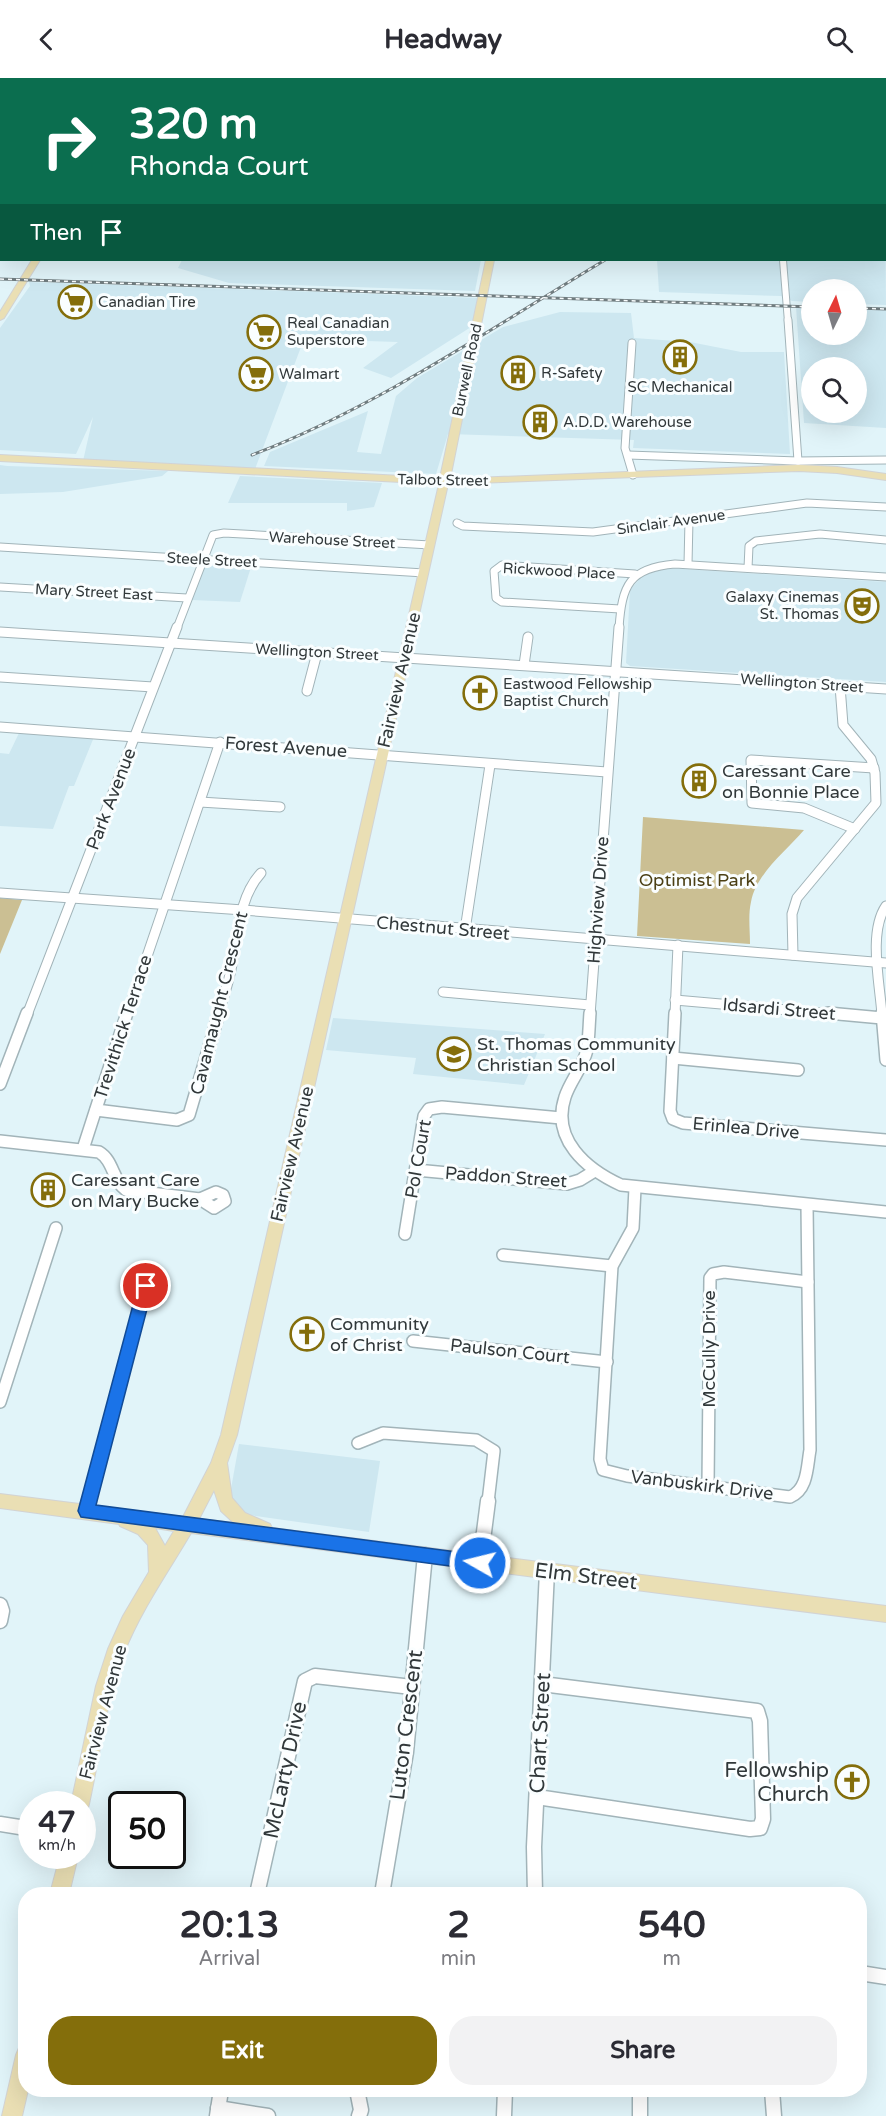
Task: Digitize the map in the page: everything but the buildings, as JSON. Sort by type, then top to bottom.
[{"type":"main road","points":[[0,318],[35,261]]},
{"type":"main road","name":"Burwell Road","points":[[444,481],[490,261]]},
{"type":"main road","name":"Talbot Street","points":[[0,458],[444,481],[799,468],[847,471],[886,477]]},
{"type":"main road","name":"Fairview Avenue","points":[[83,1791],[117,1650],[187,1524],[219,1461],[231,1427],[444,481]]},
{"type":"main road","points":[[219,1461],[224,1500],[230,1511],[249,1523],[289,1537]]},
{"type":"main road","name":"Elm Street","points":[[0,1501],[886,1614]]},
{"type":"main road","points":[[94,1512],[139,1526],[156,1541],[159,1556],[156,1577]]},
{"type":"main road","points":[[62,1887],[66,1869]]},
{"type":"main road","points":[[12,2116],[18,2090]]},
{"type":"street","points":[[783,261],[798,461]]},
{"type":"street","points":[[632,343],[626,439],[633,475]]},
{"type":"street","points":[[628,454],[798,461],[886,460]]},
{"type":"street","name":"Sinclair Avenue","points":[[457,523],[463,526],[593,532],[807,503],[886,507]]},
{"type":"street","points":[[688,564],[689,520]]},
{"type":"street","name":"Park Avenue","points":[[0,1084],[202,559],[214,533],[234,534]]},
{"type":"street","name":"Warehouse Street","points":[[234,534],[430,545]]},
{"type":"street","points":[[748,568],[749,546],[756,541],[820,534],[886,540]]},
{"type":"street","name":"Steele Street","points":[[0,548],[424,573]]},
{"type":"street","points":[[635,574],[660,566],[688,564],[886,577]]},
{"type":"street","name":"Rickwood Place","points":[[620,609],[501,602],[496,598],[494,571],[499,566],[505,565],[635,574]]},
{"type":"street","name":"Highview Drive","points":[[561,1118],[566,1094],[586,1054],[620,609],[623,588],[635,574]]},
{"type":"street","name":"Mary Street East","points":[[0,587],[187,598]]},
{"type":"street","name":"Wellington Street","points":[[0,632],[886,689]]},
{"type":"street","points":[[524,665],[528,637]]},
{"type":"street","points":[[307,691],[317,652]]},
{"type":"street","points":[[0,677],[153,687]]},
{"type":"street","points":[[793,955],[792,914],[797,898],[876,802],[874,768],[871,759],[843,725],[840,686]]},
{"type":"street","name":"Forest Avenue","points":[[0,727],[607,772]]},
{"type":"street","name":"Trevithick Terrace","points":[[82,1149],[163,904],[220,742]]},
{"type":"street","points":[[855,829],[804,808],[752,803],[751,760],[874,768]]},
{"type":"street","points":[[465,930],[490,765]]},
{"type":"street","points":[[200,802],[280,807]]},
{"type":"street","name":"Cavamaught Crescent","points":[[96,1110],[177,1120],[189,1115],[230,974],[243,910],[251,884],[261,873]]},
{"type":"street","name":"Chestnut Street","points":[[0,893],[243,910],[465,930],[882,962]]},
{"type":"street","points":[[886,906],[877,924],[882,962],[882,1018],[886,1060]]},
{"type":"street","name":"Erinlea Drive","points":[[678,945],[670,1111],[672,1119],[677,1122],[886,1140]]},
{"type":"street","points":[[443,992],[590,1005]]},
{"type":"street","name":"Idsardi Street","points":[[675,1000],[882,1018]]},
{"type":"street","points":[[673,1058],[798,1070]]},
{"type":"street","name":"Pol Court","points":[[405,1234],[424,1116],[429,1109],[442,1107],[561,1118]]},
{"type":"street","points":[[561,1118],[568,1143],[593,1172],[614,1182],[635,1188],[886,1212]]},
{"type":"street","points":[[0,1141],[99,1152],[107,1157],[118,1184],[126,1190],[200,1199]]},
{"type":"street","name":"Paddon Street","points":[[416,1170],[567,1184],[580,1180],[593,1172]]},
{"type":"street","name":"Vanbuskirk Drive","points":[[635,1188],[633,1228],[612,1266],[600,1459],[603,1470],[627,1476],[790,1497],[795,1496],[801,1489],[810,1450],[807,1204]]},
{"type":"street","points":[[0,1402],[56,1228]]},
{"type":"street","points":[[503,1255],[612,1266]]},
{"type":"street","name":"McCully Drive","points":[[708,1485],[710,1278],[713,1274],[724,1272],[808,1282]]},
{"type":"street","points":[[94,1512],[146,1286]]},
{"type":"street","name":"Paulson Court","points":[[413,1341],[607,1362]]},
{"type":"street","points":[[358,1443],[376,1434],[385,1433],[476,1440],[494,1450],[480,1563]]},
{"type":"street","name":"Luton Crescent","points":[[383,1887],[406,1752],[425,1555]]},
{"type":"street","name":"Chart Street","points":[[535,1887],[547,1571]]},
{"type":"street","points":[[0,1605],[3,1611],[0,1621]]},
{"type":"street","name":"McLarty Drive","points":[[259,1887],[305,1681],[315,1676],[411,1687]]},
{"type":"street","points":[[537,1797],[750,1829],[760,1828],[763,1820],[760,1721],[757,1711],[542,1684]]},
{"type":"street","points":[[0,1824],[18,1827]]},
{"type":"street","points":[[867,1974],[886,1977]]},
{"type":"street","points":[[220,2097],[217,2112],[268,2116]]},
{"type":"street","points":[[358,2097],[361,2110],[359,2116]]},
{"type":"street","points":[[504,2116],[505,2097]]},
{"type":"street","points":[[640,2097],[640,2116]]},
{"type":"street","points":[[773,2097],[774,2116]]},
{"type":"shaded area","points":[[182,261],[481,261],[475,291],[229,283],[178,268]]},
{"type":"shaded area","points":[[657,261],[886,261],[886,305],[867,304],[867,279],[801,279],[801,301],[792,301],[781,296],[659,292]]},
{"type":"shaded area","points":[[29,282],[479,298],[471,327],[391,378],[363,368],[398,342],[304,339],[255,469],[83,461],[93,417],[76,454],[0,450],[0,328],[30,286]]},
{"type":"shaded area","points":[[796,307],[801,307],[801,345],[867,345],[867,309],[886,310],[886,428],[804,423],[867,423],[867,357],[801,357],[801,380]]},
{"type":"shaded area","points":[[560,312],[631,313],[634,338],[690,342],[741,352],[784,352],[790,454],[633,448],[634,440],[448,434],[436,474],[264,466],[270,452],[368,411],[357,452],[381,454],[396,396],[417,378],[503,327]]},
{"type":"shaded area","points":[[0,465],[168,471],[162,476],[63,492],[0,494]]},
{"type":"shaded area","points":[[240,476],[382,483],[374,507],[347,511],[347,503],[228,503]]},
{"type":"shaded area","points":[[206,562],[252,564],[240,602],[192,600]]},
{"type":"shaded area","points":[[668,568],[886,582],[886,682],[630,666],[626,663],[630,590],[643,575]]},
{"type":"shaded area","points":[[19,733],[94,737],[74,786],[69,786],[53,829],[0,826],[0,753],[9,754]]},
{"type":"shaded area","name":"St. Thomas Community Christian School","points":[[333,1018],[545,1034],[524,1085],[413,1074],[416,1058],[326,1050]]},
{"type":"shaded area","points":[[239,1444],[380,1461],[369,1532],[234,1513],[229,1500]]},
{"type":"green space","name":"Optimist Park","points":[[643,817],[804,830],[765,872],[754,892],[750,912],[750,944],[637,936]]},
{"type":"green space","points":[[0,898],[22,900],[0,954]]},
{"type":"railway","points":[[543,298],[603,261]]},
{"type":"railway","points":[[0,279],[543,298]]},
{"type":"railway","points":[[252,455],[344,414],[432,365],[543,298]]},
{"type":"railway","points":[[543,298],[801,307]]},
{"type":"railway","points":[[867,308],[886,309]]},
{"type":"place","name":"Canadian Tire","points":[[75,302]]},
{"type":"place","name":"Real Canadian Superstore","points":[[264,332]]},
{"type":"place","name":"SC Mechanical","points":[[680,357]]},
{"type":"place","name":"R-Safety","points":[[518,373]]},
{"type":"place","name":"Walmart","points":[[256,374]]},
{"type":"place","name":"A.D.D. Warehouse","points":[[540,422]]},
{"type":"place","name":"Galaxy Cinemas St. Thomas","points":[[862,606]]},
{"type":"place","name":"Eastwood Fellowship Baptist Church","points":[[480,693]]},
{"type":"place","name":"Caressant Care on Bonnie Place","points":[[699,781]]},
{"type":"place","name":"St. Thomas Community Christian School","points":[[454,1054]]},
{"type":"place","name":"Caressant Care on Mary Bucke","points":[[48,1190]]},
{"type":"place","name":"Community of Christ","points":[[307,1334]]},
{"type":"place","name":"Fellowship Church","points":[[852,1782]]},
{"type":"route","points":[[146,1286],[86,1511],[480,1563]]}]
